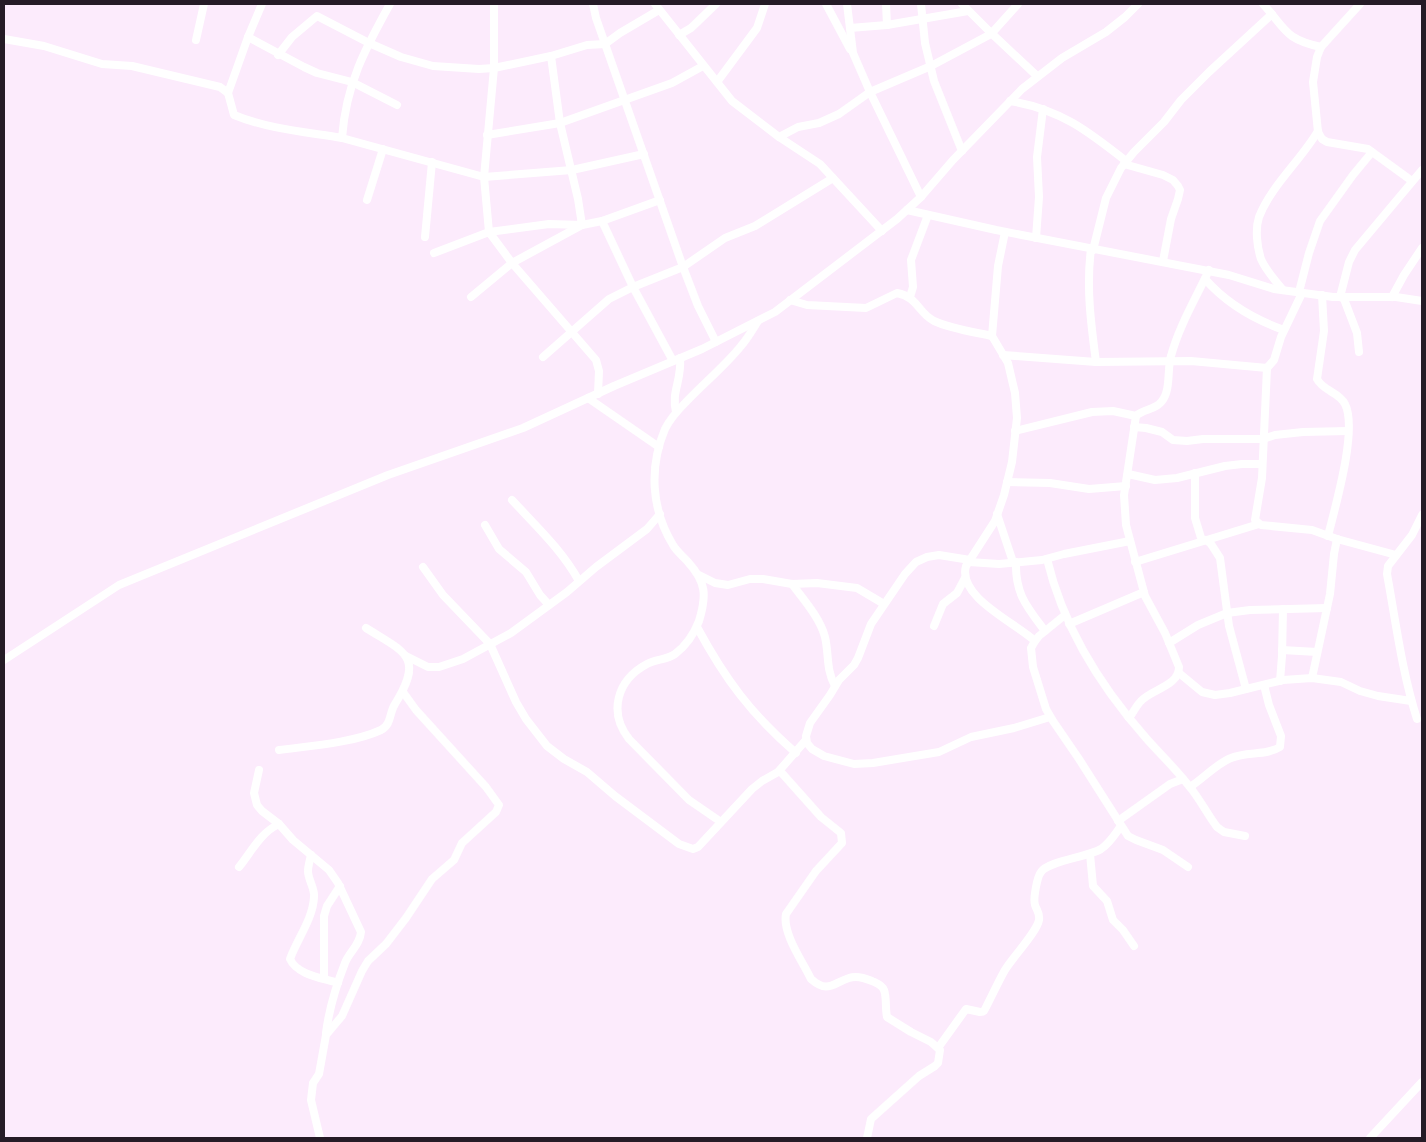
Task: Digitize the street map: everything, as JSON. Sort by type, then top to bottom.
[{"type":"street","points":[[196,40],[204,4]]},
{"type":"street","points":[[228,93],[262,4]]},
{"type":"street","points":[[342,138],[352,82],[369,43],[390,4]]},
{"type":"street","points":[[494,4],[494,68],[484,177],[489,232],[512,263],[596,360],[598,394]]},
{"type":"street","points":[[593,4],[624,100],[683,267],[698,306],[716,342]]},
{"type":"street","points":[[679,35],[691,28],[716,4]]},
{"type":"street","points":[[717,82],[756,28],[765,4]]},
{"type":"street","points":[[826,4],[853,53],[921,197]]},
{"type":"street","points":[[847,4],[853,53]]},
{"type":"street","points":[[886,4],[887,25]]},
{"type":"street","points":[[921,4],[925,43],[934,81],[962,151]]},
{"type":"street","points":[[962,4],[991,34],[1037,76]]},
{"type":"street","points":[[779,136],[798,127],[819,122],[839,114],[870,92],[931,66],[991,34],[1018,4]]},
{"type":"street","points":[[4,660],[119,585],[388,475],[523,428],[716,342],[775,312],[907,210],[1010,101],[1037,76],[1062,58],[1106,32],[1138,4]]},
{"type":"street","points":[[1263,4],[1287,34],[1305,44],[1321,47]]},
{"type":"street","points":[[1360,4],[1321,47],[1317,57],[1313,82],[1318,131],[1322,139],[1327,142],[1349,147],[1359,147],[1372,152],[1412,181]]},
{"type":"street","points":[[278,55],[292,36],[317,16],[401,57],[433,66],[494,68],[552,56],[587,45],[605,44],[657,6],[732,101],[820,164],[882,230]]},
{"type":"street","points":[[850,28],[887,25],[968,11]]},
{"type":"street","points":[[1096,362],[1089,301],[1088,272],[1092,249],[1106,198],[1125,163],[1208,72],[1272,14]]},
{"type":"street","points":[[248,37],[278,55],[317,73],[352,82],[397,105]]},
{"type":"street","points":[[4,39],[44,46],[102,64],[132,66],[220,86],[228,93],[234,115],[251,122],[342,138],[484,177],[572,170],[644,154]]},
{"type":"street","points":[[552,56],[560,123],[572,170],[582,225]]},
{"type":"street","points":[[487,135],[560,123],[672,83],[703,66]]},
{"type":"street","points":[[1010,101],[1031,104],[1073,122],[1094,135],[1125,163],[1173,180],[1180,190],[1171,219],[1162,261]]},
{"type":"street","points":[[1036,238],[1039,197],[1037,157],[1044,109]]},
{"type":"street","points":[[1283,290],[1262,260],[1257,236],[1259,218],[1282,180],[1305,152],[1318,131]]},
{"type":"street","points":[[367,200],[382,149]]},
{"type":"street","points":[[1258,524],[1255,520],[1255,512],[1262,478],[1267,368],[1274,360],[1284,330],[1300,293],[1309,253],[1320,221],[1352,175],[1372,152]]},
{"type":"street","points":[[425,237],[432,162]]},
{"type":"street","points":[[1340,297],[1349,262],[1355,250],[1422,170]]},
{"type":"street","points":[[543,357],[609,299],[683,267],[725,238],[755,226],[833,178]]},
{"type":"street","points":[[434,253],[489,232],[549,224],[582,225],[602,221],[660,200]]},
{"type":"street","points":[[907,210],[1005,232],[1229,274],[1274,289],[1340,297],[1392,297],[1422,301]]},
{"type":"street","points":[[910,297],[913,287],[911,260],[928,215]]},
{"type":"street","points":[[602,221],[633,287],[676,360],[681,375],[674,397],[676,412]]},
{"type":"street","points":[[471,297],[512,263],[582,225]]},
{"type":"street","points":[[1005,232],[998,266],[992,336],[1008,362],[1015,392],[1017,418],[1012,462],[997,514],[964,572],[969,588],[978,598],[1035,641]]},
{"type":"street","points":[[1392,297],[1422,248]]},
{"type":"street","points":[[1128,718],[1142,700],[1174,680],[1179,672],[1179,667],[1169,642],[1144,592],[1126,525],[1124,495],[1134,427],[1136,416],[1140,412],[1158,406],[1164,400],[1170,360],[1180,331],[1209,270]]},
{"type":"street","points":[[1205,279],[1222,297],[1236,307],[1247,314],[1284,330]]},
{"type":"street","points":[[790,300],[807,305],[860,308],[871,306],[897,293],[910,297],[934,321],[992,336]]},
{"type":"street","points":[[1322,295],[1324,331],[1317,379],[1324,387],[1338,395],[1344,402],[1349,419],[1342,474],[1328,536]]},
{"type":"street","points":[[1340,297],[1344,299],[1357,333],[1359,352]]},
{"type":"street","points":[[721,822],[689,800],[641,752],[622,730],[617,711],[619,693],[629,679],[646,664],[674,655],[690,640],[697,627],[703,605],[704,594],[699,575],[674,546],[660,514],[654,492],[655,469],[659,447],[666,427],[676,412],[742,346],[759,320]]},
{"type":"street","points":[[1003,355],[1096,362],[1191,361],[1267,368]]},
{"type":"street","points":[[588,398],[659,447]]},
{"type":"street","points":[[1015,432],[1092,412],[1113,411],[1136,416]]},
{"type":"street","points":[[1134,427],[1162,432],[1173,440],[1187,442],[1203,439],[1263,439],[1275,435],[1303,432],[1348,431]]},
{"type":"street","points":[[1128,474],[1155,480],[1177,478],[1225,466],[1262,464]]},
{"type":"street","points":[[1195,473],[1195,518],[1204,540],[1212,544],[1220,558],[1227,613],[1246,689]]},
{"type":"street","points":[[1007,482],[1050,484],[1089,489],[1126,486]]},
{"type":"street","points":[[512,500],[553,543],[570,565],[579,581]]},
{"type":"street","points":[[366,628],[400,649],[406,656],[428,667],[439,668],[463,659],[511,633],[647,528],[660,514]]},
{"type":"street","points":[[997,514],[1014,562],[1020,596],[1045,631]]},
{"type":"street","points":[[1417,719],[1402,663],[1387,574],[1388,566],[1412,535],[1422,515]]},
{"type":"street","points":[[1135,562],[1258,524],[1312,530],[1396,555]]},
{"type":"street","points":[[485,525],[499,549],[526,572],[540,595],[549,605]]},
{"type":"street","points":[[1312,678],[1327,608],[1337,539]]},
{"type":"street","points":[[424,567],[443,595],[490,644],[516,702],[526,719],[547,746],[564,759],[587,772],[615,796],[679,844],[693,849],[698,847],[752,789],[780,771],[796,753],[806,740],[810,722],[835,686],[858,658],[871,624],[916,562],[926,557],[939,555],[999,564],[1047,559],[1130,541]]},
{"type":"street","points":[[1047,559],[1054,587],[1069,624],[1094,668],[1128,718],[1190,787],[1217,828],[1224,832],[1245,836]]},
{"type":"street","points":[[699,575],[715,583],[728,586],[750,580],[763,579],[792,584],[817,583],[857,588],[884,604]]},
{"type":"street","points":[[934,626],[943,604],[957,593],[965,578]]},
{"type":"street","points":[[792,584],[822,626],[826,639],[828,668],[835,686]]},
{"type":"street","points":[[1069,624],[1144,592]]},
{"type":"street","points":[[1169,642],[1198,625],[1227,613],[1250,610],[1327,608]]},
{"type":"street","points":[[1280,681],[1282,609]]},
{"type":"street","points":[[1065,615],[1045,631],[1035,641],[1032,648],[1033,667],[1050,717],[1094,781],[1128,836],[1163,850],[1188,867]]},
{"type":"street","points":[[697,627],[724,674],[751,710],[796,753]]},
{"type":"street","points":[[1282,650],[1317,652]]},
{"type":"street","points":[[279,750],[357,738],[383,729],[388,724],[394,704],[403,692],[409,672],[406,656]]},
{"type":"street","points":[[1179,672],[1202,692],[1215,695],[1280,681],[1312,678],[1341,682],[1360,691],[1378,696],[1411,701]]},
{"type":"street","points":[[1190,787],[1230,758],[1243,754],[1275,750],[1280,747],[1281,736],[1269,705],[1264,685]]},
{"type":"street","points":[[326,1035],[342,1016],[368,961],[386,944],[432,879],[454,860],[462,843],[496,812],[499,805],[486,787],[416,710],[403,692]]},
{"type":"street","points":[[806,740],[812,749],[824,756],[854,764],[873,763],[939,752],[971,738],[1050,717]]},
{"type":"street","points":[[259,770],[254,793],[257,805],[280,824],[293,840],[329,870],[340,886],[361,932],[357,945],[345,962],[333,997],[319,1074],[313,1083],[311,1100],[320,1138]]},
{"type":"street","points":[[780,771],[821,817],[841,833],[843,838],[842,843],[816,871],[786,914],[785,919],[791,939],[811,979],[826,988],[856,976],[880,985],[884,990],[887,1017],[938,1048]]},
{"type":"street","points":[[867,1138],[871,1119],[919,1076],[935,1066],[939,1057],[938,1048],[966,1009],[980,1012],[985,1009],[1005,969],[1036,928],[1039,913],[1035,905],[1035,898],[1042,870],[1054,864],[1090,854],[1102,848],[1109,842],[1120,823],[1170,784],[1183,779]]},
{"type":"street","points":[[239,867],[263,835],[280,824]]},
{"type":"street","points":[[1090,854],[1093,886],[1107,901],[1113,920],[1134,946]]},
{"type":"street","points":[[311,855],[308,870],[314,896],[312,908],[308,923],[296,943],[290,959],[293,966],[302,971],[338,983]]},
{"type":"street","points":[[324,978],[324,916],[327,906],[340,886]]},
{"type":"street","points":[[1370,1138],[1422,1082]]}]
